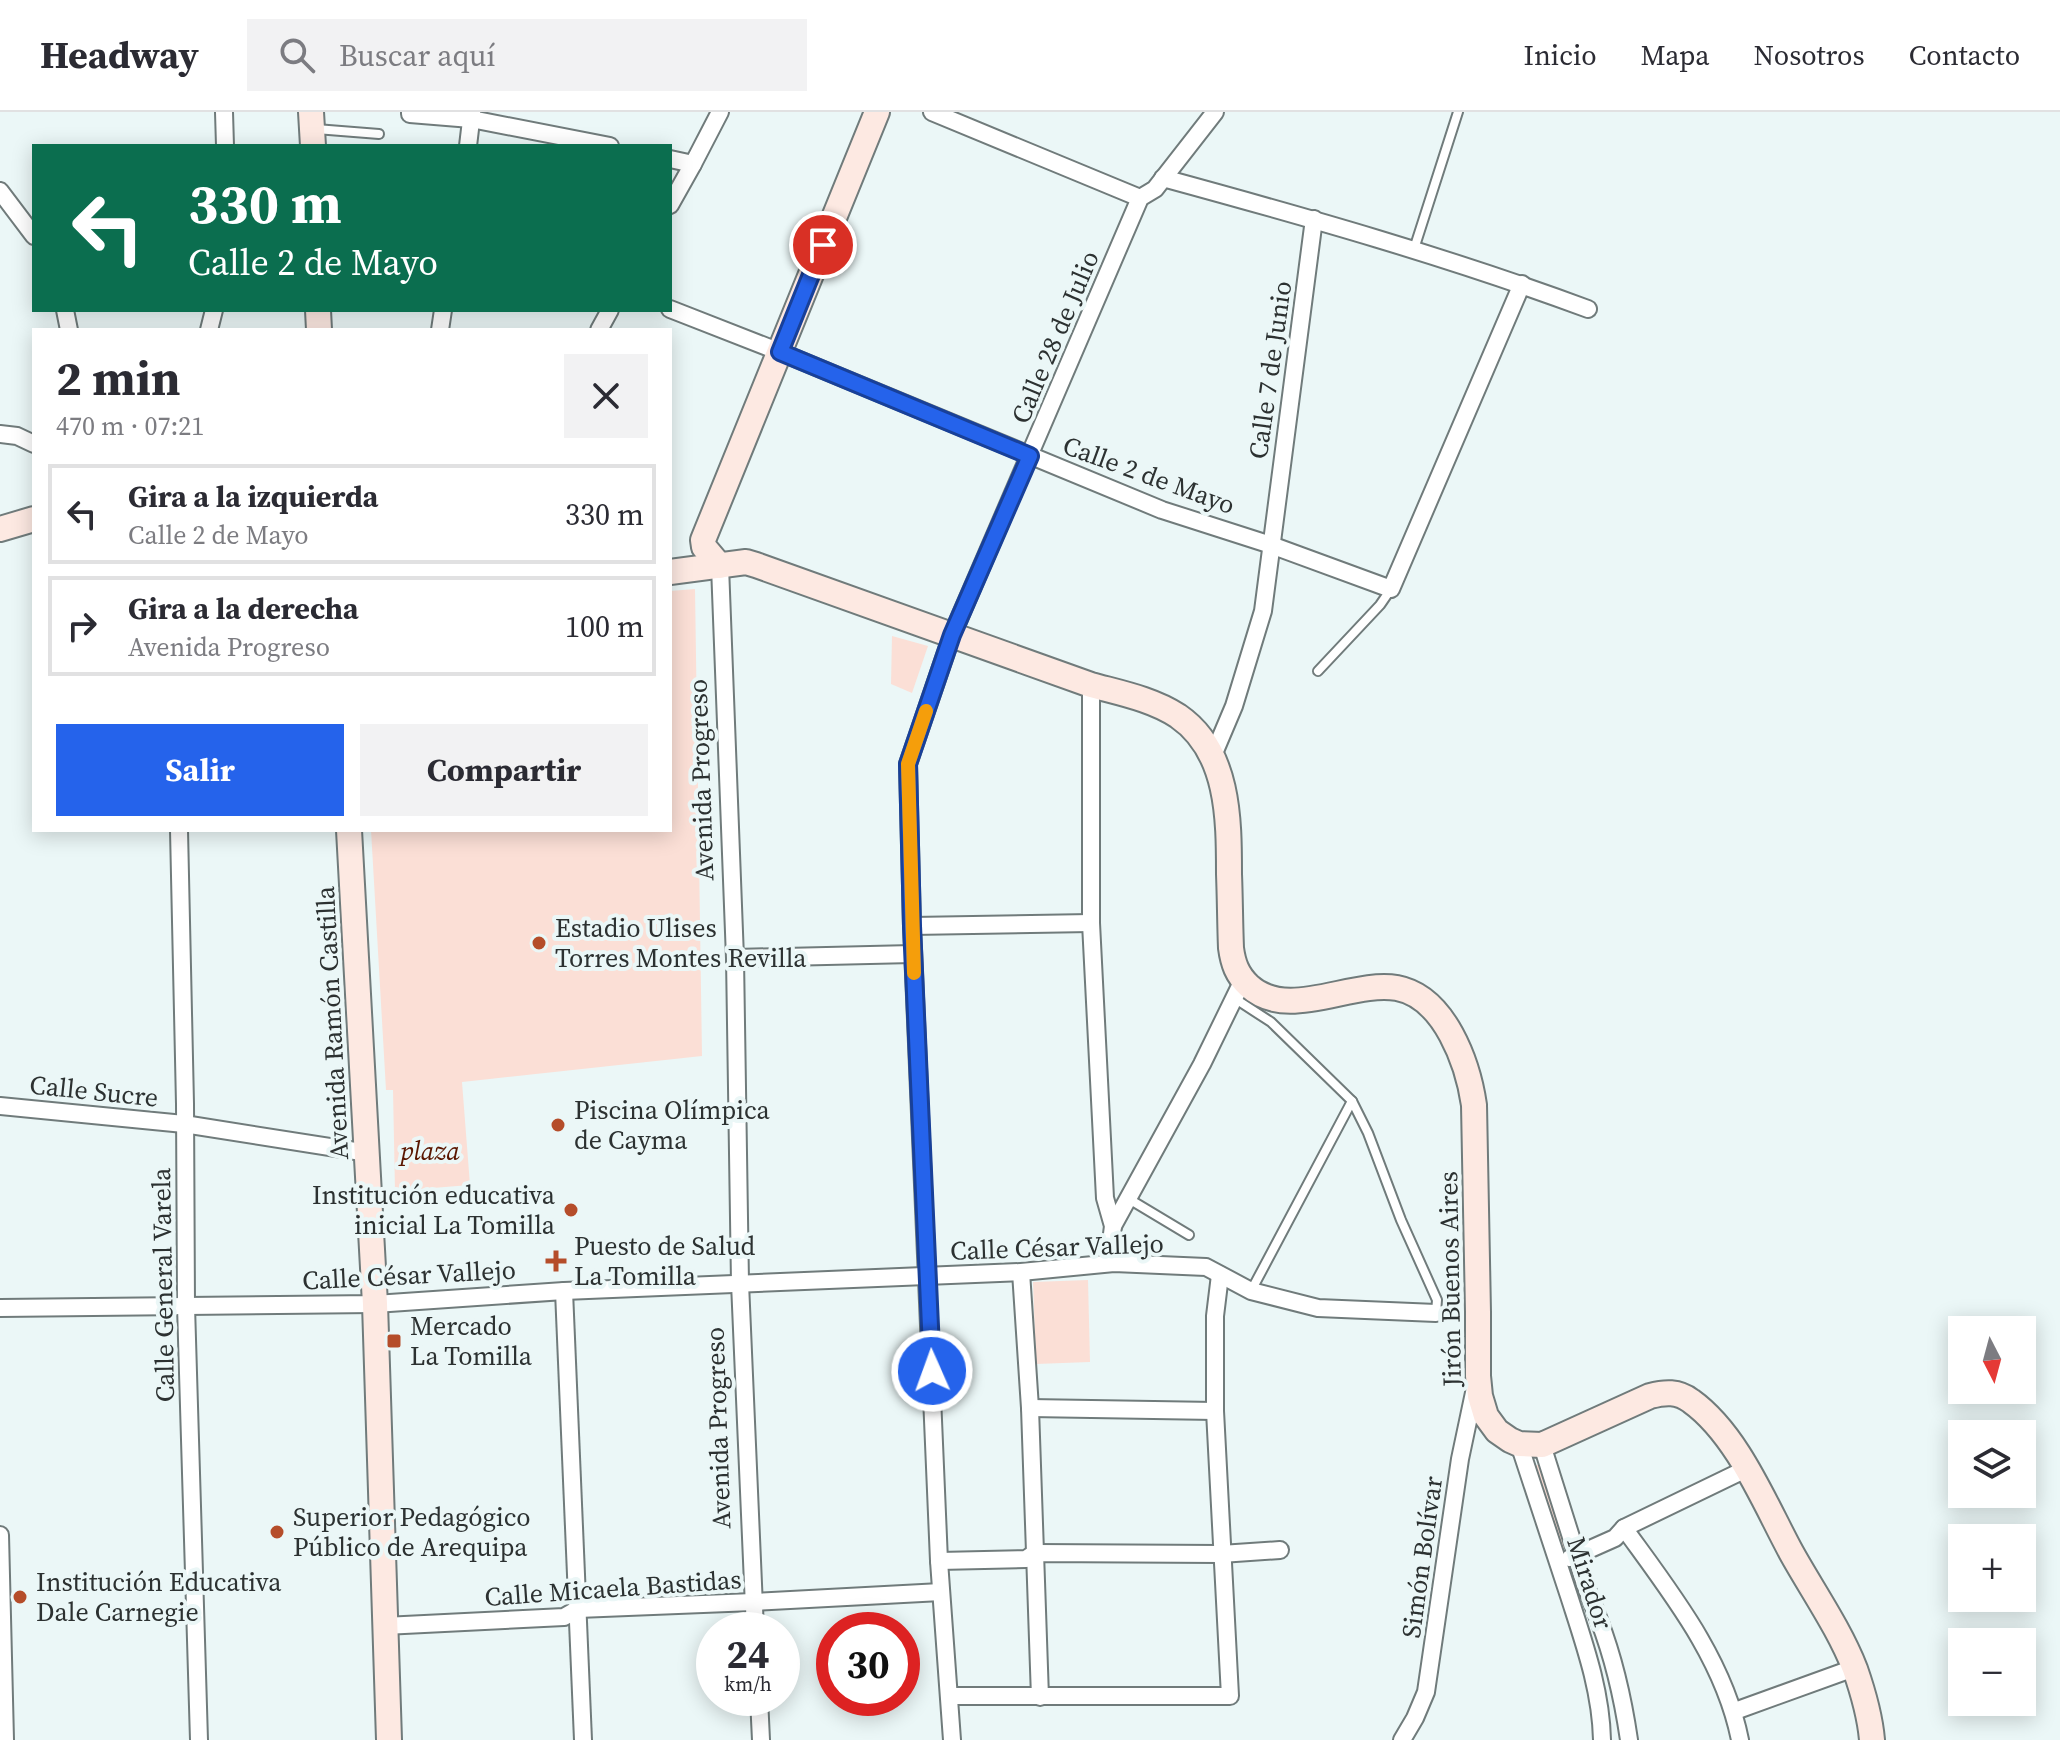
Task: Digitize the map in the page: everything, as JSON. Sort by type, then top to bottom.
[{"type":"street","points":[[224,112],[225,144]]},
{"type":"street","points":[[410,112],[472,116],[601,144]]},
{"type":"street","points":[[672,201],[720,112]]},
{"type":"street","name":"Avenida Progreso","points":[[754,1612],[740,1283],[735,958],[720,566],[704,547],[703,540],[877,112]]},
{"type":"street","points":[[932,112],[1140,198]]},
{"type":"street","name":"Calle 28 de Julio","points":[[952,1740],[939,1561],[908,764],[952,635],[1140,198],[1155,189],[1215,112]]},
{"type":"street","points":[[468,144],[472,116]]},
{"type":"street","points":[[672,159],[693,164]]},
{"type":"street","points":[[1163,178],[1414,249],[1588,309]]},
{"type":"street","points":[[0,191],[32,233]]},
{"type":"street","name":"Calle 7 de Junio","points":[[1212,758],[1234,706],[1263,611],[1314,219]]},
{"type":"street","points":[[1391,589],[1522,284]]},
{"type":"street","name":"Calle 2 de Mayo","points":[[672,310],[1162,510],[1271,545],[1391,589]]},
{"type":"street","points":[[0,434],[17,436],[32,443]]},
{"type":"street","points":[[0,529],[32,520]]},
{"type":"street","points":[[672,572],[746,562],[756,565],[1091,685],[1141,699],[1179,717],[1203,741],[1221,780],[1228,821],[1232,959],[1239,989],[1202,1064],[1113,1226]]},
{"type":"street","points":[[1091,685],[1091,923],[1105,1198],[1113,1226],[1114,1263]]},
{"type":"street","name":"Calle General Varela","points":[[179,832],[186,1306],[199,1740]]},
{"type":"street","name":"Avenida Ramón Castilla","points":[[349,832],[375,1304],[389,1740]]},
{"type":"street","points":[[912,926],[1091,923]]},
{"type":"street","points":[[735,958],[913,954]]},
{"type":"street","name":"Jirón Buenos Aires","points":[[1239,989],[1287,1001],[1368,989],[1397,988],[1426,1003],[1455,1041],[1465,1063],[1474,1105],[1480,1396],[1486,1416],[1497,1431],[1510,1440],[1530,1444]]},
{"type":"street","name":"Calle Sucre","points":[[0,1106],[184,1124],[368,1153]]},
{"type":"street","name":"Calle César Vallejo","points":[[0,1308],[375,1304],[564,1291],[1021,1272],[1114,1263],[1206,1267],[1251,1291],[1318,1308],[1436,1313]]},
{"type":"street","points":[[1021,1272],[1030,1408],[1040,1697]]},
{"type":"street","points":[[949,1696],[1230,1696],[1215,1411],[1215,1316],[1220,1275]]},
{"type":"street","points":[[564,1291],[583,1740]]},
{"type":"street","name":"Simón Bolívar","points":[[1402,1740],[1426,1692],[1460,1459],[1478,1376]]},
{"type":"street","points":[[1530,1444],[1650,1396],[1668,1392],[1691,1400],[1737,1451],[1854,1668],[1866,1706],[1872,1740]]},
{"type":"street","points":[[1030,1408],[1215,1411]]},
{"type":"street","name":"Mirador","points":[[1530,1444],[1577,1556],[1580,1573],[1600,1621],[1615,1667],[1629,1740]]},
{"type":"street","name":"Mirador","points":[[1530,1444],[1558,1562],[1594,1681],[1602,1740]]},
{"type":"street","points":[[1558,1562],[1615,1538],[1624,1528],[1746,1469]]},
{"type":"street","points":[[1624,1528],[1685,1614],[1720,1674],[1735,1711],[1740,1740]]},
{"type":"street","points":[[0,1535],[5,1740]]},
{"type":"street","points":[[939,1561],[1026,1559],[1035,1553],[1221,1554],[1280,1550]]},
{"type":"street","name":"Calle Micaela Bastidas","points":[[384,1626],[564,1617],[578,1609],[941,1592]]},
{"type":"street","points":[[1735,1711],[1854,1668]]},
{"type":"street","points":[[760,1716],[761,1740]]},
{"type":"lane","points":[[1414,249],[1458,112]]},
{"type":"lane","points":[[312,129],[379,134]]},
{"type":"lane","points":[[1318,671],[1380,605],[1391,589]]},
{"type":"lane","points":[[1239,989],[1352,1101],[1437,1300],[1436,1313]]},
{"type":"lane","points":[[1251,1291],[1352,1101]]},
{"type":"lane","points":[[1128,1198],[1189,1235]]},
{"type":"green space","name":"Estadio Ulises Torres Montes Revilla","points":[[695,589],[702,1056],[462,1082],[470,1185],[395,1191],[393,1090],[386,1090],[371,832],[672,832],[672,591]]},
{"type":"green space","points":[[892,636],[928,646],[912,693],[891,684]]},
{"type":"green space","points":[[1088,1280],[1090,1362],[1036,1364],[1033,1282]]},
{"type":"green space","points":[[1542,1465],[1566,1548],[1561,1548],[1534,1467]]},
{"type":"slow traffic","points":[[914,973],[908,764],[926,711]]},
{"type":"place","name":"Estadio Ulises Torres Montes Revilla","points":[[539,943]]},
{"type":"place","name":"Piscina Olímpica de Cayma","points":[[558,1125]]},
{"type":"place","name":"Institución educativa inicial La Tomilla","points":[[571,1210]]},
{"type":"place","name":"Puesto de Salud La Tomilla","points":[[556,1261]]},
{"type":"place","name":"Mercado La Tomilla","points":[[394,1341]]},
{"type":"place","name":"Superior Pedagógico Público de Arequipa","points":[[277,1532]]},
{"type":"place","name":"Institución Educativa Dale Carnegie","points":[[20,1597]]},
{"type":"route","points":[[823,245],[780,352],[1030,456],[952,635],[908,764],[912,926],[932,1371]]},
{"type":"park label","name":"plaza","points":[[430,1151]]}]
